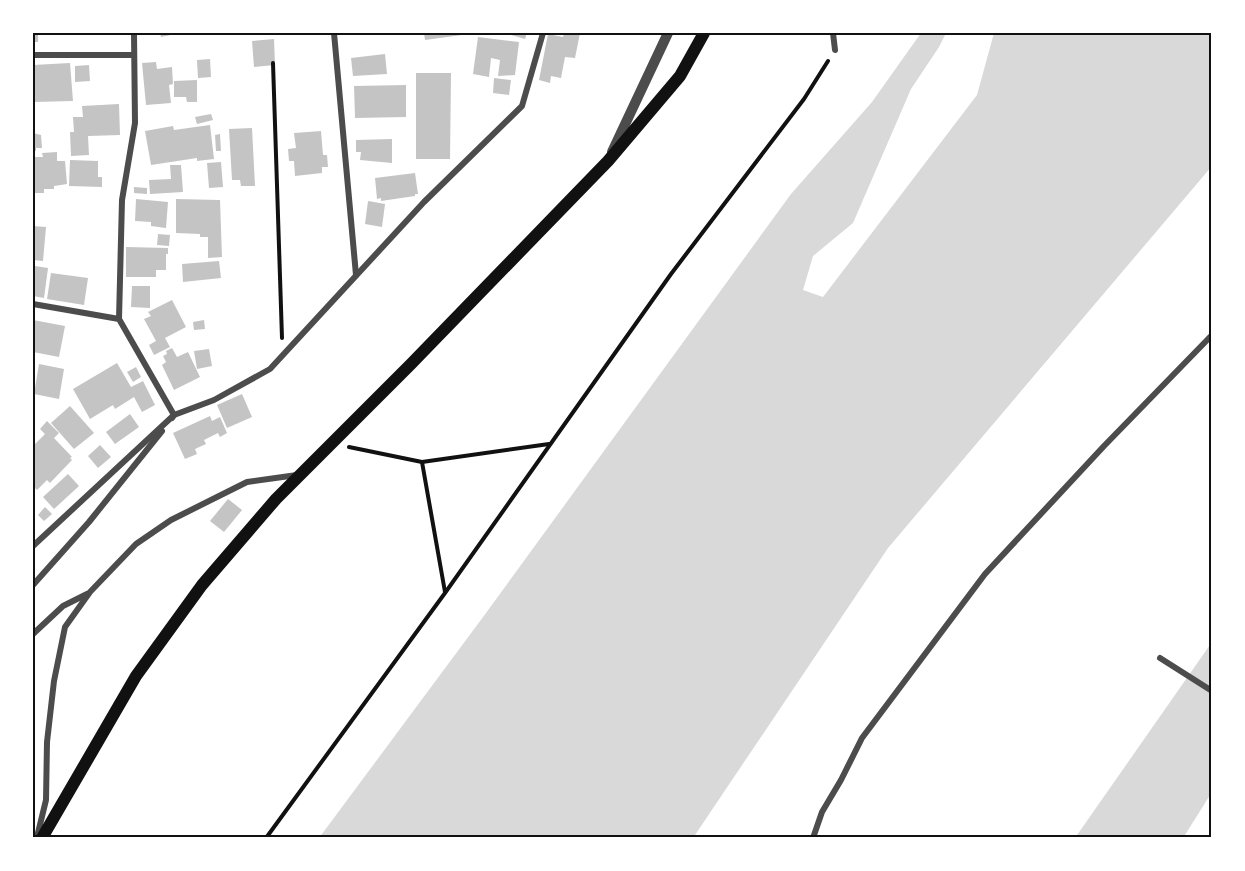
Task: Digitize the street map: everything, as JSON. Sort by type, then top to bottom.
[{"type":"main road","points":[[39,838],[136,676],[202,585],[276,499],[428,347],[608,161],[680,76],[704,33]]},
{"type":"street","points":[[134,33],[135,123],[122,200],[119,320],[174,416]]},
{"type":"street","points":[[334,33],[356,275]]},
{"type":"street","points":[[33,546],[174,416],[214,400],[270,369],[424,202],[522,106],[543,33]]},
{"type":"street","points":[[608,161],[668,33]]},
{"type":"street","points":[[833,33],[835,50]]},
{"type":"street","points":[[33,56],[134,55]]},
{"type":"street","points":[[33,304],[119,320]]},
{"type":"street","points":[[813,838],[822,812],[862,738],[985,574],[1104,446],[1212,335]]},
{"type":"street","points":[[33,585],[89,522],[174,416]]},
{"type":"street","points":[[39,838],[45,800],[47,742],[54,681],[65,627],[90,592],[136,544],[171,520],[247,482],[300,475]]},
{"type":"street","points":[[33,634],[63,606],[90,592]]},
{"type":"street","points":[[1160,658],[1212,691]]},
{"type":"path","points":[[266,838],[445,593],[671,274],[804,99],[835,50]]},
{"type":"path","points":[[273,63],[283,355]]},
{"type":"path","points":[[331,443],[422,462],[550,444]]},
{"type":"path","points":[[422,462],[445,593]]},
{"type":"shaded area","points":[[921,33],[946,33],[911,89],[853,223],[813,256],[803,290],[823,297],[977,95],[994,33],[1212,33],[1212,166],[888,548],[693,838],[319,838],[791,194],[872,102]]},
{"type":"shaded area","points":[[1212,642],[1212,792],[1183,838],[1075,838]]},
{"type":"building","points":[[33,33],[38,33],[38,42],[33,42]]},
{"type":"building","points":[[160,33],[175,33],[175,34],[161,37]]},
{"type":"building","points":[[424,33],[469,33],[469,34],[425,40]]},
{"type":"building","points":[[505,33],[527,33],[525,39]]},
{"type":"building","points":[[564,33],[580,33],[575,58],[565,57],[561,78],[551,76],[550,83],[539,80],[548,34],[563,37]]},
{"type":"building","points":[[478,37],[519,42],[515,75],[498,76],[500,60],[491,58],[489,77],[473,74]]},
{"type":"building","points":[[274,39],[275,65],[254,67],[252,41]]},
{"type":"building","points":[[385,54],[387,74],[353,76],[351,58]]},
{"type":"building","points":[[210,59],[211,77],[198,78],[197,60]]},
{"type":"building","points":[[156,62],[157,69],[172,67],[173,84],[169,85],[171,103],[146,105],[142,63]]},
{"type":"building","points":[[70,63],[73,101],[33,102],[33,65]]},
{"type":"building","points":[[89,65],[90,81],[75,82],[75,66]]},
{"type":"building","points":[[416,73],[451,73],[450,159],[416,159]]},
{"type":"building","points":[[494,78],[511,80],[509,95],[493,93]]},
{"type":"building","points":[[197,80],[197,102],[187,102],[186,97],[174,97],[174,81]]},
{"type":"building","points":[[406,85],[406,117],[355,118],[354,86]]},
{"type":"building","points":[[119,104],[120,135],[88,136],[89,155],[71,156],[70,132],[74,132],[73,117],[83,117],[82,106]]},
{"type":"building","points":[[211,114],[213,120],[197,124],[195,117]]},
{"type":"building","points":[[210,125],[214,159],[197,161],[197,158],[151,165],[145,131],[173,126],[174,130]]},
{"type":"building","points":[[252,128],[255,186],[241,186],[240,180],[232,180],[229,129]]},
{"type":"building","points":[[321,131],[323,155],[327,155],[328,167],[322,167],[322,173],[295,176],[294,161],[289,161],[288,149],[296,148],[294,133]]},
{"type":"building","points":[[33,133],[41,135],[42,148],[36,148],[36,151],[33,151]]},
{"type":"building","points":[[220,134],[221,151],[216,151],[215,135]]},
{"type":"building","points":[[392,139],[392,163],[360,160],[361,152],[356,152],[356,140]]},
{"type":"building","points":[[57,152],[57,161],[65,161],[67,184],[54,186],[54,189],[44,189],[44,193],[33,193],[33,157],[43,157],[42,153]]},
{"type":"building","points":[[70,160],[98,161],[98,177],[102,177],[102,187],[69,186]]},
{"type":"building","points":[[221,162],[223,187],[209,188],[207,163]]},
{"type":"building","points":[[170,165],[181,165],[183,192],[150,194],[149,180],[171,179]]},
{"type":"building","points":[[415,173],[418,194],[381,201],[381,198],[377,199],[375,178]]},
{"type":"building","points":[[134,187],[147,188],[147,194],[134,193]]},
{"type":"building","points":[[136,199],[168,202],[166,228],[151,226],[151,222],[135,221]]},
{"type":"building","points":[[176,199],[220,200],[222,257],[208,258],[208,237],[200,237],[200,234],[176,233]]},
{"type":"building","points":[[368,201],[385,204],[382,227],[365,224]]},
{"type":"building","points":[[33,226],[46,227],[43,261],[33,260]]},
{"type":"building","points":[[158,234],[170,235],[169,246],[157,245]]},
{"type":"building","points":[[126,247],[168,248],[166,270],[156,270],[156,277],[126,277]]},
{"type":"building","points":[[219,261],[221,278],[183,282],[182,264]]},
{"type":"building","points":[[35,266],[48,268],[44,298],[33,296]]},
{"type":"building","points":[[51,273],[88,278],[84,305],[47,299]]},
{"type":"building","points":[[132,286],[150,286],[150,308],[131,307]]},
{"type":"building","points":[[172,300],[186,327],[165,338],[170,347],[154,355],[149,345],[156,341],[144,319],[151,316],[148,312]]},
{"type":"building","points":[[33,320],[65,326],[59,357],[33,352]]},
{"type":"building","points":[[204,320],[205,329],[194,330],[193,322]]},
{"type":"building","points":[[172,348],[177,357],[188,352],[200,377],[174,390],[162,365],[166,362],[163,356]]},
{"type":"building","points":[[209,349],[212,366],[197,369],[194,351]]},
{"type":"building","points":[[117,363],[131,387],[143,381],[155,405],[142,412],[134,397],[115,409],[113,405],[90,419],[73,389]]},
{"type":"building","points":[[39,364],[64,369],[59,399],[34,394]]},
{"type":"building","points":[[136,367],[141,377],[133,382],[127,372]]},
{"type":"building","points":[[242,394],[252,417],[227,428],[217,405]]},
{"type":"building","points":[[70,406],[94,433],[74,449],[51,423]]},
{"type":"building","points":[[130,414],[139,427],[115,444],[106,432]]},
{"type":"building","points":[[210,416],[212,421],[220,417],[227,433],[220,437],[218,433],[204,440],[206,444],[195,449],[197,454],[185,459],[173,433]]},
{"type":"building","points":[[47,421],[59,433],[54,438],[72,457],[70,458],[72,460],[50,483],[47,480],[37,490],[33,486],[33,446],[45,434],[40,429]]},
{"type":"building","points":[[100,445],[111,457],[98,468],[88,456]]},
{"type":"building","points":[[68,474],[79,486],[54,509],[43,497]]},
{"type":"building","points":[[228,499],[242,510],[224,532],[210,521]]},
{"type":"building","points":[[45,507],[52,514],[44,521],[38,515]]}]
